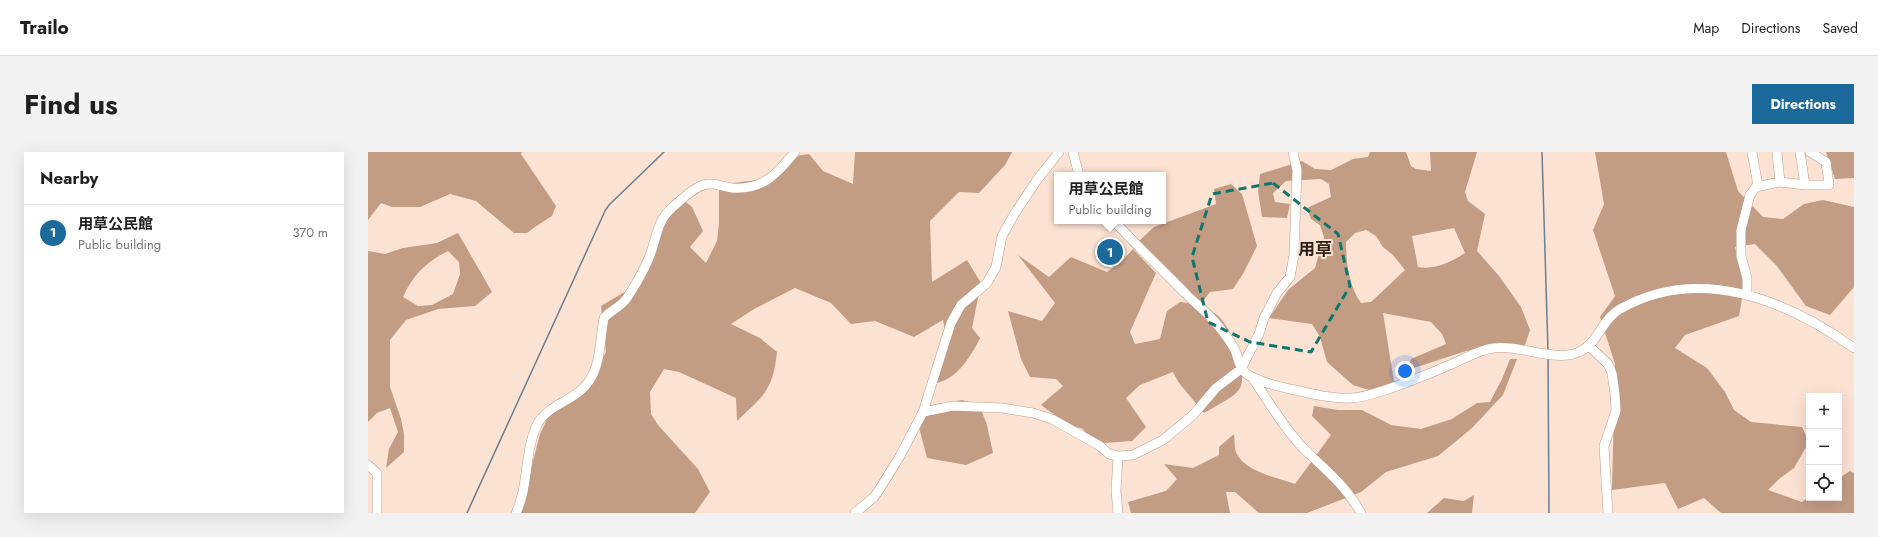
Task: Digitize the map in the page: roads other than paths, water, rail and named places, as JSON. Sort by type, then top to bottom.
[{"type":"street","points":[[516,513],[522,498],[531,441],[538,423],[546,414],[580,392],[593,374],[600,354],[604,318],[621,306],[631,292],[649,257],[661,218],[673,206],[701,186],[710,183],[720,187],[735,188],[751,186],[772,178],[794,152]]},
{"type":"street","points":[[855,513],[874,497],[883,485],[923,412],[950,323],[961,305],[987,283],[996,267],[1002,236],[1037,180],[1059,152]]},
{"type":"street","points":[[1073,152],[1075,166],[1078,172]]},
{"type":"street","points":[[923,412],[952,406],[1002,408],[1033,413],[1052,420],[1100,446],[1109,454],[1118,456],[1133,454],[1168,436],[1193,415],[1216,388],[1241,369],[1260,334],[1264,318],[1278,293],[1290,277],[1294,255],[1297,170],[1293,152]]},
{"type":"street","points":[[1752,152],[1758,186]]},
{"type":"street","points":[[1776,152],[1780,182]]},
{"type":"street","points":[[1800,152],[1805,185]]},
{"type":"street","points":[[1748,294],[1747,278],[1741,256],[1741,230],[1750,195],[1758,186],[1780,182],[1805,185],[1829,184],[1826,162],[1810,152]]},
{"type":"street","points":[[1117,224],[1214,321],[1235,350],[1241,369],[1252,377],[1284,388],[1319,396],[1353,398],[1373,393],[1444,368],[1490,348],[1502,347],[1552,355],[1577,354],[1590,347],[1613,314],[1618,310],[1648,296],[1695,289],[1716,289],[1748,294],[1807,318],[1854,348]]},
{"type":"street","points":[[1590,347],[1608,364],[1612,373],[1615,400],[1616,411],[1604,446],[1608,513]]},
{"type":"street","points":[[1252,377],[1292,435],[1354,499],[1360,513]]},
{"type":"street","points":[[1118,456],[1116,491],[1118,513]]},
{"type":"street","points":[[368,465],[377,473],[377,513]]},
{"type":"waterway","points":[[467,513],[605,211],[609,205],[664,152]]},
{"type":"waterway","points":[[1542,152],[1548,351]]},
{"type":"waterway","points":[[1548,357],[1549,513]]},
{"type":"place","name":"用草公民館","points":[[1110,252]]},
{"type":"district","name":"用草","points":[[1315,249]]}]
